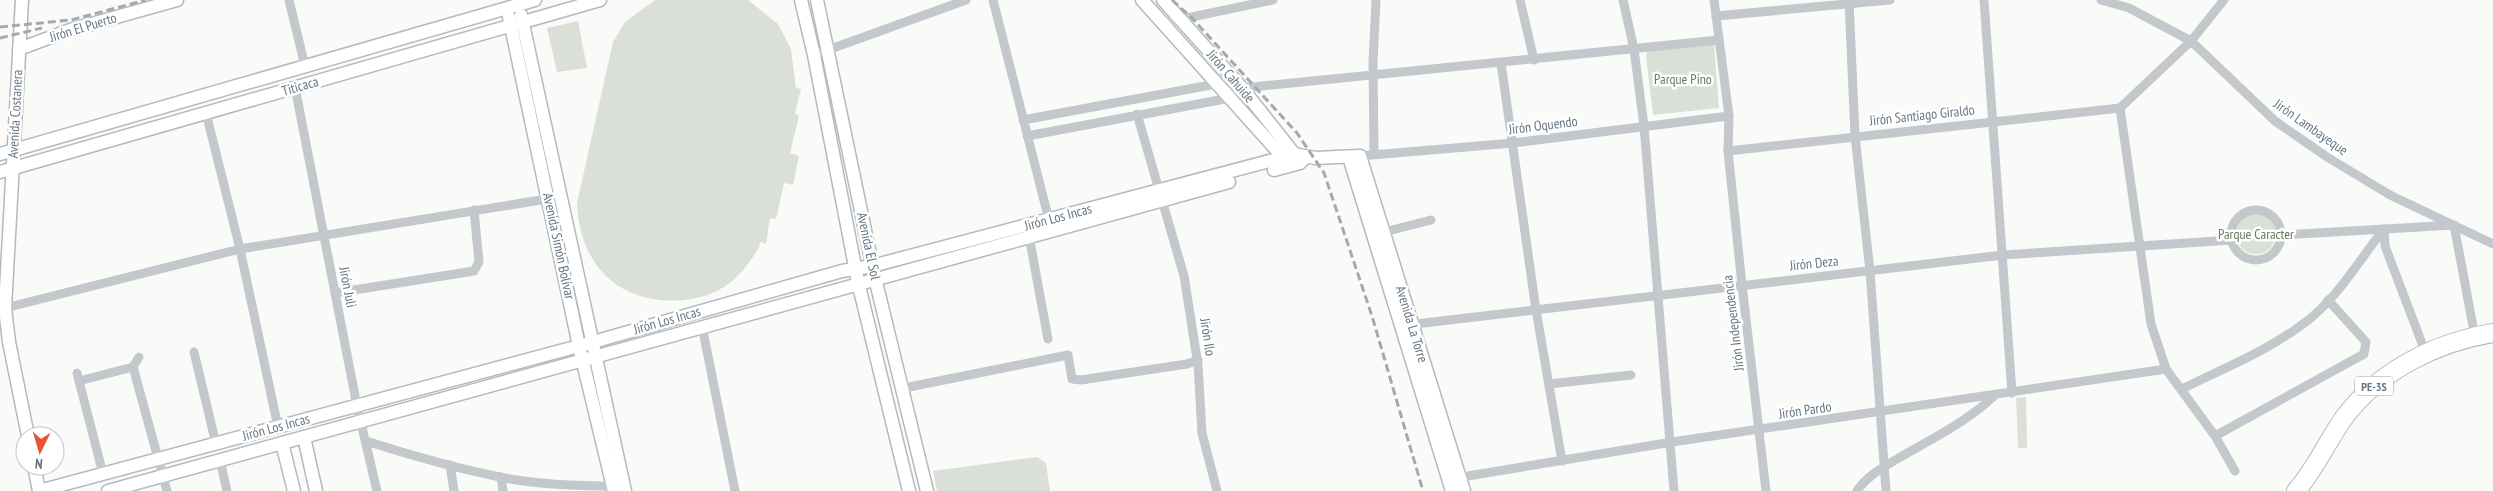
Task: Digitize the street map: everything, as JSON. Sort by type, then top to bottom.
[{"type":"highway","name":"PE-3S","points":[[2296,491],[2346,415],[2362,397],[2388,374],[2426,354],[2475,337],[2493,333]]},
{"type":"street","name":"Avenida Costanera","points":[[22,0],[5,308],[9,342],[26,426]]},
{"type":"street","name":"Jirón El Puerto","points":[[19,49],[70,30],[177,0]]},
{"type":"street","points":[[289,0],[305,66]]},
{"type":"street","name":"Titicaca","points":[[0,154],[305,66],[512,3],[534,0]]},
{"type":"street","name":"Titicaca","points":[[0,172],[600,0]]},
{"type":"street","name":"Avenida El Sol","points":[[801,0],[814,55],[858,282],[909,491]]},
{"type":"street","name":"Avenida El Sol","points":[[817,0],[873,272],[927,491]]},
{"type":"street","points":[[814,55],[966,0]]},
{"type":"street","points":[[993,0],[1050,224]]},
{"type":"street","points":[[1142,0],[1216,84],[1295,160],[1355,157]]},
{"type":"street","name":"Jirón Cahuide","points":[[1163,0],[1242,88],[1295,160]]},
{"type":"street","points":[[1163,23],[1273,0]]},
{"type":"street","points":[[1374,154],[1373,75],[1376,0]]},
{"type":"street","points":[[1520,0],[1534,60]]},
{"type":"street","points":[[1623,0],[1634,48],[1644,126],[1656,295],[1672,442],[1674,491]]},
{"type":"street","name":"Jirón Independencia","points":[[1714,0],[1729,116],[1728,151],[1766,491]]},
{"type":"street","points":[[1716,16],[1849,2],[1890,0]]},
{"type":"street","points":[[1984,0],[1991,122],[2003,255],[2012,393]]},
{"type":"street","name":"Jirón Lambayeque","points":[[2101,0],[2129,8],[2190,41],[2275,121],[2327,157],[2390,195],[2493,244]]},
{"type":"street","points":[[2224,0],[2190,41],[2120,108],[2151,324],[2166,369],[2215,436],[2235,471]]},
{"type":"street","points":[[1849,2],[1855,136],[1870,271],[1886,491]]},
{"type":"street","name":"Avenida Simón Bolívar","points":[[512,3],[585,344],[619,489]]},
{"type":"street","points":[[1023,120],[1216,84],[1242,88],[1719,40]]},
{"type":"street","points":[[1501,63],[1536,310],[1562,461]]},
{"type":"street","name":"Jirón Juli","points":[[295,87],[357,406],[377,491]]},
{"type":"street","points":[[1027,136],[1230,98],[1242,88]]},
{"type":"street","name":"Jirón Santiago Giraldo","points":[[1728,151],[2120,108]]},
{"type":"street","points":[[206,113],[240,249],[278,427]]},
{"type":"street","name":"Jirón Ilo","points":[[1137,114],[1184,276],[1198,360],[1202,433],[1217,491]]},
{"type":"street","name":"Jirón Oquendo","points":[[1355,157],[1513,143],[1729,116]]},
{"type":"street","name":"Avenida La Torre","points":[[1355,157],[1384,232],[1407,325]]},
{"type":"street","name":"Avenida La Torre","points":[[1355,157],[1453,482],[1464,491]]},
{"type":"street","name":"Jirón Los Incas","points":[[108,491],[589,359],[858,282],[873,272],[1295,160]]},
{"type":"street","points":[[5,308],[240,249],[555,198]]},
{"type":"street","points":[[335,293],[474,272],[479,262],[474,210]]},
{"type":"street","points":[[2254,210],[2262,211],[2276,220],[2281,235],[2278,247],[2273,253],[2258,260],[2246,258],[2237,250],[2232,240],[2231,231],[2239,217],[2254,210]]},
{"type":"street","points":[[1384,232],[1431,220]]},
{"type":"street","name":"Jirón Los Incas","points":[[39,491],[585,344],[855,268],[873,272],[1029,236],[1050,224]]},
{"type":"street","points":[[2281,235],[2454,225],[2475,337]]},
{"type":"street","points":[[2182,389],[2272,344],[2308,320],[2328,300],[2384,229]]},
{"type":"street","points":[[2384,229],[2388,254],[2426,354]]},
{"type":"street","points":[[1029,236],[1048,339]]},
{"type":"street","name":"Jirón Deza","points":[[1407,325],[2003,255],[2232,240]]},
{"type":"street","points":[[2215,436],[2364,354],[2366,342],[2328,300]]},
{"type":"street","points":[[702,326],[735,491]]},
{"type":"street","points":[[194,352],[216,444]]},
{"type":"street","points":[[909,387],[1068,355],[1072,379],[1081,380],[1159,369],[1198,360]]},
{"type":"street","points":[[139,357],[133,367],[156,459],[164,476],[167,491]]},
{"type":"street","points":[[103,474],[78,377],[133,367]]},
{"type":"street","name":"Jirón Pardo","points":[[1453,482],[1672,442],[1880,413],[2166,369]]},
{"type":"street","points":[[1549,384],[1631,375]]},
{"type":"street","points":[[1857,491],[1862,483],[1884,467],[1980,410],[1996,395]]},
{"type":"street","points":[[304,437],[316,491]]},
{"type":"street","points":[[366,442],[450,465],[552,487],[619,489]]},
{"type":"street","points":[[282,443],[294,491]]},
{"type":"street","points":[[220,460],[227,491]]},
{"type":"street","points":[[450,465],[454,491]]},
{"type":"street","points":[[36,476],[39,491]]},
{"type":"street","points":[[501,477],[503,491]]},
{"type":"green space","points":[[655,0],[748,0],[778,24],[791,49],[796,88],[801,89],[795,114],[799,116],[790,153],[799,156],[793,185],[784,183],[776,219],[770,218],[766,244],[760,242],[759,248],[744,269],[724,287],[710,294],[679,300],[647,298],[618,286],[606,276],[593,260],[584,242],[579,223],[577,203],[613,42],[625,22]]},
{"type":"green space","points":[[578,21],[587,68],[557,72],[547,28]]},
{"type":"green space","name":"Parque Pino","points":[[1714,45],[1719,108],[1653,115],[1646,56],[1648,51]]},
{"type":"green space","name":"Parque Caracter","points":[[2256,214],[2270,220],[2276,234],[2270,248],[2256,254],[2242,248],[2236,234],[2242,220]]},
{"type":"green space","points":[[2026,397],[2027,448],[2018,448],[2016,398]]},
{"type":"green space","points":[[1037,457],[1046,463],[1050,491],[937,491],[933,471]]},
{"type":"railway","points":[[0,27],[71,20],[146,0]]},
{"type":"railway","points":[[1172,0],[1191,17],[1297,133],[1324,173],[1372,316],[1423,491]]},
{"type":"railway","points":[[0,38],[42,28]]}]
